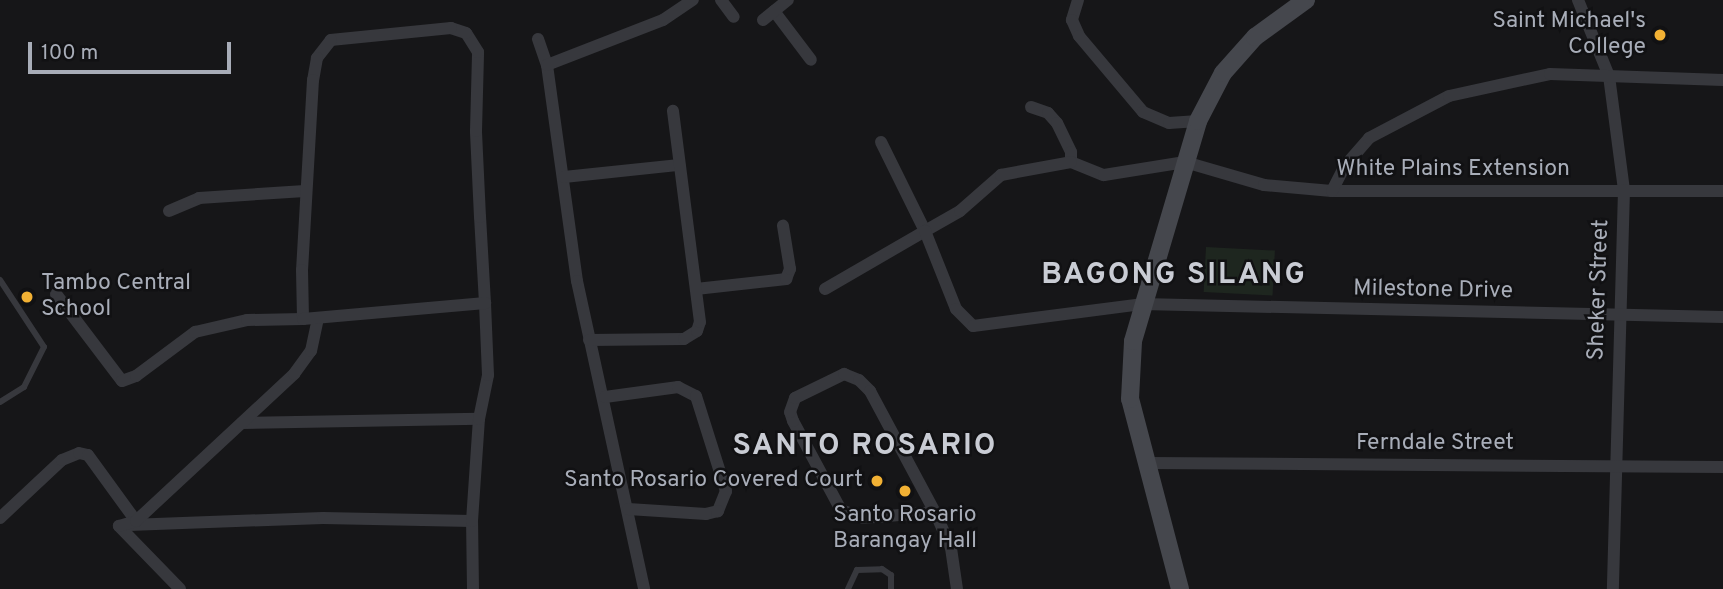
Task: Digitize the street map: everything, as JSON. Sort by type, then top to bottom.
[{"type":"street","points":[[547,65],[663,20],[692,0]]},
{"type":"street","points":[[721,0],[733,17]]},
{"type":"street","points":[[763,20],[788,0]]},
{"type":"street","points":[[1078,0],[1072,20],[1079,36],[1143,112],[1169,123],[1198,121]]},
{"type":"street","points":[[1180,589],[1130,399],[1129,366],[1142,304],[1198,121],[1223,73],[1255,37],[1306,0]]},
{"type":"street","name":"Sheker Street","points":[[1578,0],[1609,76],[1624,190],[1613,589]]},
{"type":"street","points":[[774,11],[811,60]]},
{"type":"street","points":[[303,319],[305,191],[313,80],[321,49],[344,37],[451,28],[466,33],[478,52],[477,131],[488,375],[479,419],[471,521],[473,589]]},
{"type":"street","points":[[538,39],[547,65],[589,340],[605,397],[644,589]]},
{"type":"street","points":[[1332,191],[1344,167],[1369,138],[1449,96],[1550,75],[1723,80]]},
{"type":"street","points":[[1031,107],[1048,113],[1057,123],[1071,152],[1071,162]]},
{"type":"street","points":[[589,340],[692,337],[700,322],[673,111]]},
{"type":"street","points":[[881,142],[925,231]]},
{"type":"street","points":[[825,289],[953,217],[1001,175],[1071,162],[1113,176],[1185,162]]},
{"type":"street","name":"White Plains Extension","points":[[1185,162],[1264,185],[1332,191],[1723,191]]},
{"type":"street","points":[[564,177],[679,165]]},
{"type":"street","points":[[169,211],[199,198],[305,191]]},
{"type":"street","points":[[696,289],[786,279],[790,270],[783,226]]},
{"type":"street","name":"Milestone Drive","points":[[925,231],[956,309],[973,326],[1142,304],[1723,317]]},
{"type":"street","points":[[56,294],[122,381],[136,376],[195,332],[247,320],[318,319],[485,303]]},
{"type":"street","points":[[119,526],[136,521],[305,362],[318,319]]},
{"type":"street","points":[[935,512],[863,519],[841,510],[793,421],[790,412],[796,397],[844,373],[859,380],[870,391],[935,512],[951,548],[957,589]]},
{"type":"street","points":[[605,397],[678,387],[696,396],[726,491],[718,511],[706,514],[628,509]]},
{"type":"street","points":[[242,423],[479,419]]},
{"type":"street","points":[[0,518],[62,460],[79,453],[88,455],[136,521]]},
{"type":"street","name":"Ferndale Street","points":[[1147,463],[1723,467]]},
{"type":"street","points":[[119,526],[219,520],[471,521]]},
{"type":"street","points":[[119,526],[180,589]]},
{"type":"lane","points":[[0,280],[44,346],[24,387],[0,402]]},
{"type":"lane","points":[[848,589],[857,570],[882,569],[891,575],[891,589]]},
{"type":"shaded area","points":[[1206,247],[1275,251],[1273,296],[1204,292]]},
{"type":"place","name":"Saint Michael's College","points":[[1660,35]]},
{"type":"place","name":"Tambo Central School","points":[[27,297]]},
{"type":"place","name":"Santo Rosario Covered Court","points":[[877,481]]},
{"type":"place","name":"Santo Rosario Barangay Hall","points":[[905,491]]},
{"type":"district","name":"BAGONG SILANG","points":[[1174,276]]},
{"type":"district","name":"SANTO ROSARIO","points":[[865,447]]}]
